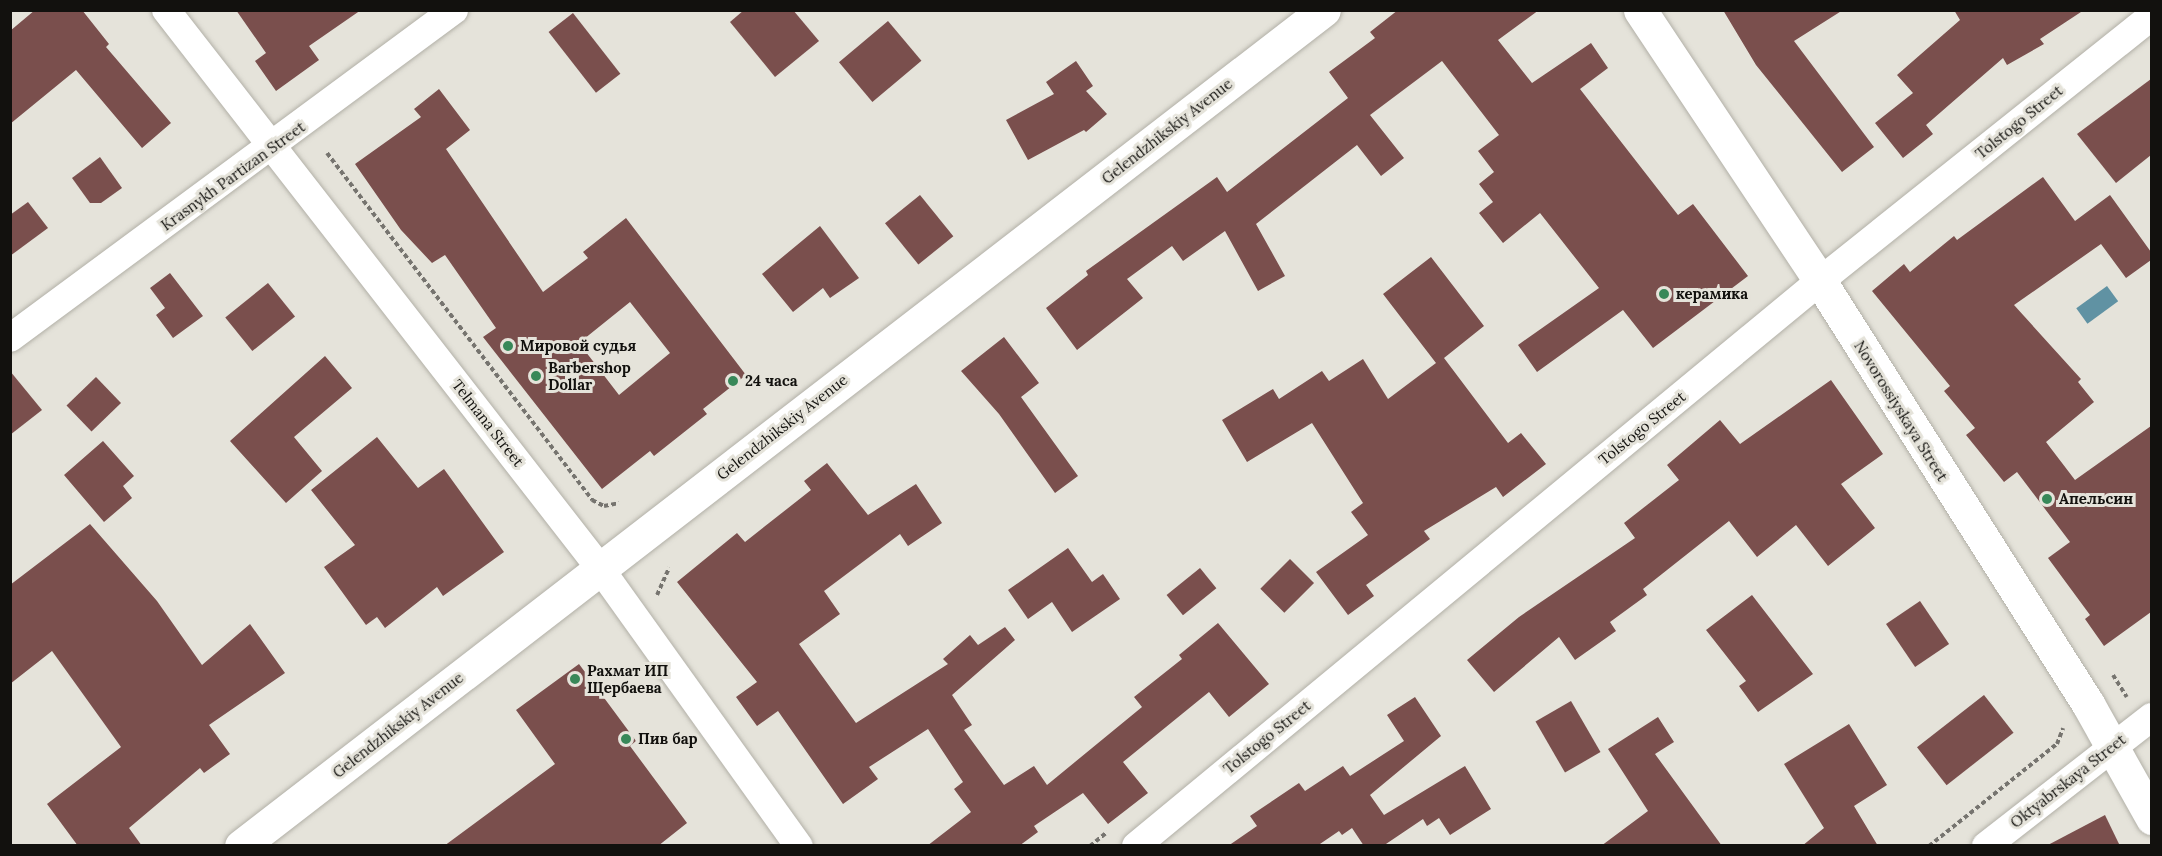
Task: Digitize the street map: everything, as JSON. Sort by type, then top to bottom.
[{"type":"main road","name":"Gelendzhikskiy Avenue","points":[[241,846],[599,567],[1324,10]]},
{"type":"main road","name":"Novorossiyskaya Street","points":[[1640,10],[1820,281],[2113,746],[2151,818]]},
{"type":"street","name":"Telmana Street","points":[[166,10],[599,567],[799,846]]},
{"type":"street","name":"Krasnykh Partizan Street","points":[[10,338],[274,147],[454,10]]},
{"type":"street","name":"Tolstogo Street","points":[[1136,846],[1820,281],[2151,16]]},
{"type":"street","name":"Oktyabrskaya Street","points":[[1986,846],[2151,717]]},
{"type":"path","points":[[327,153],[592,500],[604,506],[619,503]]},
{"type":"path","points":[[1929,846],[2057,744],[2066,719]]},
{"type":"water","points":[[2107,286],[2118,301],[2087,324],[2076,308]]},
{"type":"building","points":[[35,10],[82,10],[109,44],[106,47],[171,123],[142,148],[76,70],[10,124],[10,31]]},
{"type":"building","points":[[236,10],[361,10],[309,46],[319,60],[276,91],[255,61],[266,53]]},
{"type":"building","points":[[744,10],[793,10],[819,41],[775,77],[730,22]]},
{"type":"building","points":[[1398,10],[1539,10],[1498,40],[1532,83],[1591,43],[1608,68],[1580,89],[1678,215],[1693,204],[1748,276],[1653,348],[1623,310],[1537,372],[1518,345],[1599,288],[1540,213],[1503,243],[1479,213],[1493,202],[1479,184],[1494,172],[1478,151],[1499,135],[1442,61],[1370,115],[1404,158],[1381,176],[1357,145],[1256,224],[1285,276],[1258,291],[1225,231],[1183,261],[1172,246],[1127,279],[1143,298],[1077,350],[1046,308],[1088,275],[1086,271],[1217,177],[1227,192],[1348,98],[1329,72],[1375,38],[1370,32]]},
{"type":"building","points":[[1723,10],[1843,10],[1794,41],[1874,147],[1842,172],[1756,65]]},
{"type":"building","points":[[1954,10],[2084,10],[2040,39],[2044,44],[2007,65],[2003,58],[1926,125],[1933,134],[1903,158],[1875,123],[1913,93],[1897,75],[1960,20]]},
{"type":"building","points":[[573,13],[620,74],[596,93],[549,32]]},
{"type":"building","points":[[888,21],[921,61],[872,102],[839,62]]},
{"type":"building","points":[[1076,61],[1093,86],[1086,91],[1107,114],[1086,132],[1084,130],[1028,160],[1006,120],[1054,94],[1046,82]]},
{"type":"building","points":[[2151,79],[2151,155],[2116,183],[2077,134]]},
{"type":"building","points":[[439,89],[470,130],[446,149],[543,292],[588,258],[583,252],[626,218],[746,375],[703,409],[707,414],[654,456],[650,451],[602,489],[483,337],[496,328],[445,255],[432,263],[401,230],[355,164],[421,117],[414,109]],"holes":[[[630,302],[670,353],[619,395],[579,343]]]},
{"type":"building","points":[[100,157],[122,188],[101,203],[90,203],[72,178]]},
{"type":"building","points":[[2043,177],[2075,221],[2110,195],[2151,252],[2151,260],[2126,278],[2101,244],[2014,305],[2081,379],[2078,382],[2094,402],[2046,442],[2075,480],[2151,426],[2151,612],[2104,646],[2085,619],[2090,615],[2048,558],[2070,542],[2017,472],[2004,482],[1966,435],[1975,428],[1944,391],[1950,386],[1872,291],[1904,264],[1910,272],[1954,236],[1957,240]]},
{"type":"building","points":[[920,195],[953,236],[918,265],[885,223]]},
{"type":"building","points":[[28,202],[48,228],[10,256],[10,215]]},
{"type":"building","points":[[820,226],[859,278],[830,298],[823,288],[793,312],[762,274]]},
{"type":"building","points":[[1431,257],[1484,326],[1444,358],[1508,443],[1521,433],[1546,464],[1503,497],[1496,487],[1424,531],[1430,539],[1366,585],[1374,596],[1348,615],[1316,572],[1368,535],[1351,512],[1363,503],[1312,423],[1247,462],[1222,420],[1273,389],[1279,399],[1322,371],[1329,381],[1363,359],[1388,399],[1436,363],[1383,294]]},
{"type":"building","points":[[170,273],[203,316],[173,338],[156,315],[165,308],[150,288]]},
{"type":"building","points":[[268,283],[295,316],[252,351],[225,318]]},
{"type":"building","points":[[1004,337],[1039,383],[1021,397],[1078,476],[1055,493],[999,414],[961,371]]},
{"type":"building","points":[[325,356],[352,388],[294,437],[322,471],[286,503],[230,441]]},
{"type":"building","points":[[10,371],[42,410],[10,435]]},
{"type":"building","points":[[96,377],[121,403],[92,431],[67,405]]},
{"type":"building","points":[[1831,380],[1883,454],[1841,484],[1875,528],[1828,566],[1796,525],[1757,557],[1729,521],[1643,589],[1647,595],[1610,622],[1616,631],[1575,660],[1559,637],[1494,692],[1467,660],[1519,617],[1635,538],[1624,523],[1679,480],[1667,465],[1720,420],[1740,444]]},
{"type":"building","points":[[377,437],[418,488],[444,469],[504,552],[443,596],[437,587],[385,628],[377,617],[366,625],[324,567],[355,545],[311,490]]},
{"type":"building","points":[[103,441],[134,476],[123,486],[132,498],[104,522],[64,475]]},
{"type":"building","points":[[827,463],[868,515],[916,484],[942,523],[908,546],[900,534],[824,591],[840,614],[799,644],[856,723],[948,664],[943,659],[970,635],[978,645],[1005,627],[1015,640],[952,695],[972,725],[964,730],[1004,785],[1034,766],[1047,785],[1142,707],[1134,697],[1182,659],[1179,655],[1218,623],[1269,684],[1229,717],[1209,692],[1123,762],[1148,793],[1108,824],[1083,793],[1034,826],[1038,832],[1019,846],[927,846],[971,812],[954,789],[963,782],[928,729],[869,767],[878,779],[843,804],[778,711],[757,726],[736,697],[757,682],[677,582],[737,533],[745,542],[811,490],[804,481]]},
{"type":"building","points":[[90,524],[157,601],[202,665],[250,624],[285,673],[209,725],[230,754],[204,773],[200,768],[129,828],[142,846],[78,846],[47,804],[121,747],[52,651],[10,684],[10,585]]},
{"type":"building","points":[[1068,548],[1092,582],[1103,574],[1120,599],[1072,632],[1052,602],[1028,619],[1008,590]]},
{"type":"building","points":[[1290,559],[1314,583],[1284,613],[1260,589]]},
{"type":"building","points":[[1200,568],[1216,588],[1183,615],[1167,595]]},
{"type":"building","points":[[1752,595],[1813,674],[1758,712],[1739,686],[1746,681],[1706,630]]},
{"type":"building","points":[[1920,601],[1949,644],[1915,667],[1886,624]]},
{"type":"building","points":[[579,664],[636,741],[630,746],[687,823],[658,846],[444,846],[555,764],[516,710]]},
{"type":"building","points":[[1984,695],[2014,733],[1947,785],[1917,747]]},
{"type":"building","points":[[1415,697],[1441,736],[1370,795],[1384,815],[1465,766],[1491,809],[1450,835],[1439,818],[1427,826],[1423,819],[1383,846],[1364,846],[1352,828],[1342,835],[1339,831],[1317,846],[1228,846],[1257,826],[1250,816],[1299,783],[1305,791],[1343,766],[1350,776],[1404,741],[1387,715]]},
{"type":"building","points":[[1571,701],[1600,752],[1565,773],[1535,722]]},
{"type":"building","points":[[1658,717],[1674,742],[1655,754],[1722,846],[1601,846],[1648,811],[1608,749]]},
{"type":"building","points":[[1849,724],[1887,785],[1854,806],[1878,846],[1802,846],[1824,828],[1784,764]]},
{"type":"building","points":[[2105,815],[2120,846],[2046,846]]},
{"type":"place","name":"керамика","points":[[1664,294]]},
{"type":"place","name":"Мировой судья","points":[[508,346]]},
{"type":"place","name":"Barbershop Dollar","points":[[536,376]]},
{"type":"place","name":"24 часа","points":[[733,381]]},
{"type":"place","name":"Апельсин","points":[[2047,499]]},
{"type":"place","name":"Рахмат ИП Щербаева","points":[[575,679]]},
{"type":"place","name":"Пив бар","points":[[626,739]]}]
